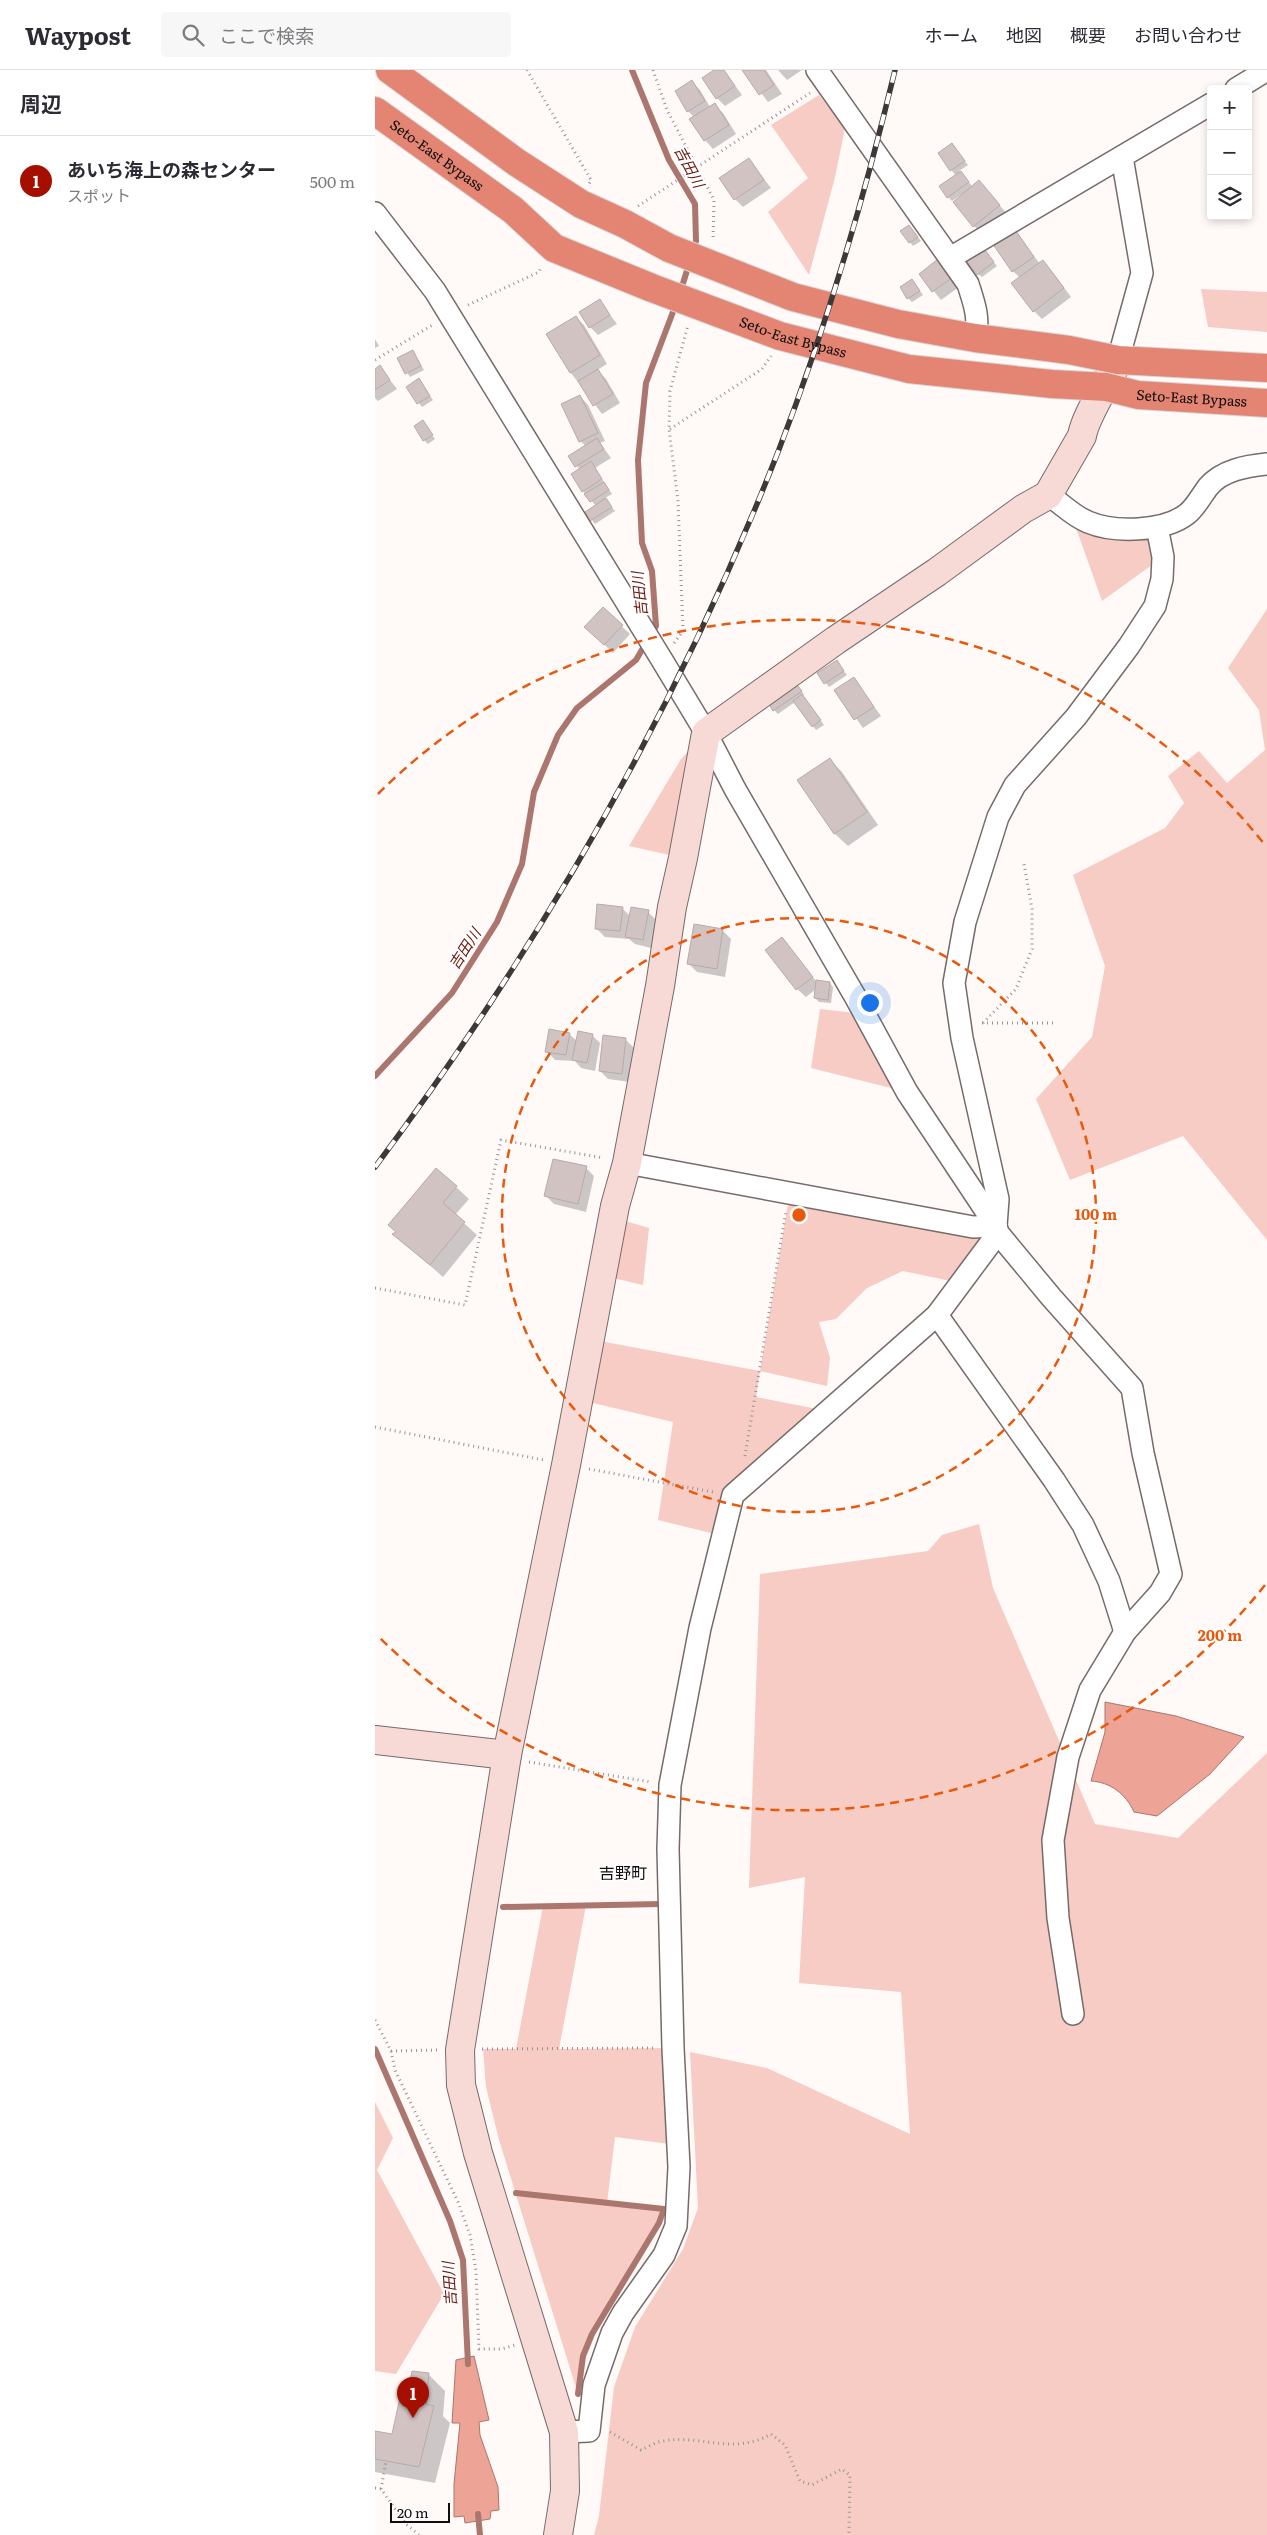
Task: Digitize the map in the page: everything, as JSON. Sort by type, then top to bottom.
[{"type":"highway","points":[[390,70],[516,162],[581,204],[625,224],[669,248],[793,297],[898,324],[975,338],[1069,350],[1118,360],[1267,368]]},
{"type":"highway","name":"Seto-East Bypass","points":[[375,111],[513,210],[554,248],[693,304],[780,336],[909,369],[1052,384],[1106,386],[1139,394],[1267,403]]},
{"type":"street","points":[[1243,85],[1267,70]]},
{"type":"street","points":[[822,77],[968,284],[976,307],[978,326],[975,338]]},
{"type":"street","points":[[950,258],[1207,106]]},
{"type":"street","points":[[577,2432],[536,2338],[478,2153],[461,2086],[460,2050],[507,1754],[566,1465],[615,1206],[627,1163],[660,986],[672,907],[706,733],[836,640],[937,572],[1023,509],[1048,495],[1082,436],[1083,426],[1106,386],[1118,360],[1142,273],[1122,157]]},
{"type":"street","points":[[375,213],[435,291],[663,660],[856,998],[907,1092],[997,1229],[1051,1297],[1133,1388],[1143,1454],[1171,1574],[1161,1593],[1125,1632],[1090,1690],[1068,1757],[1053,1840],[1058,1918],[1073,2014]]},
{"type":"street","points":[[1048,495],[1058,500],[1071,514],[1110,529],[1157,527],[1187,514],[1211,484],[1226,474],[1246,466],[1267,464]]},
{"type":"street","points":[[558,2535],[577,2432],[612,2333],[623,2313],[664,2255],[676,2226],[679,2167],[673,2048],[668,1849],[670,1785],[701,1628],[733,1496],[937,1314],[997,1229],[998,1199],[963,1038],[973,1027],[954,983],[965,922],[998,817],[1015,785],[1076,717],[1129,646],[1155,606],[1162,578],[1163,557],[1157,527]]},
{"type":"street","points":[[627,1163],[973,1227],[997,1229]]},
{"type":"street","points":[[937,1314],[1054,1480],[1083,1525],[1109,1581],[1125,1632]]},
{"type":"street","points":[[375,1740],[507,1754]]},
{"type":"path","points":[[527,70],[591,180],[581,204]]},
{"type":"path","points":[[653,70],[667,110],[714,200],[712,266]]},
{"type":"path","points":[[625,224],[629,211],[669,186],[822,77]]},
{"type":"path","points":[[663,660],[683,630],[678,502],[669,429],[669,391],[693,304]]},
{"type":"path","points":[[669,429],[762,369],[780,336]]},
{"type":"path","points":[[973,1027],[1016,989],[1033,949],[1031,908],[1024,864]]},
{"type":"path","points":[[973,1027],[1054,1024]]},
{"type":"path","points":[[375,1288],[465,1306],[501,1140],[627,1163]]},
{"type":"path","points":[[745,1459],[790,1192]]},
{"type":"path","points":[[375,1427],[733,1496]]},
{"type":"path","points":[[507,1754],[525,1761],[670,1785]]},
{"type":"path","points":[[375,2020],[391,2050],[395,2070],[458,2202],[469,2235],[476,2271],[479,2349],[502,2349],[536,2338]]},
{"type":"path","points":[[391,2050],[673,2048]]},
{"type":"path","points":[[577,2432],[605,2441],[610,2431],[641,2450],[661,2441],[685,2440],[730,2445],[757,2442],[771,2434],[785,2445],[800,2482],[812,2486],[841,2468],[850,2475],[849,2535]]},
{"type":"path","points":[[381,2489],[386,2461]]},
{"type":"path","points":[[375,2488],[381,2489],[406,2524],[419,2535]]},
{"type":"shaded area","points":[[819,95],[845,128],[835,177],[809,275],[768,212],[808,178],[771,125]]},
{"type":"shaded area","points":[[1201,289],[1267,292],[1267,332],[1208,327]]},
{"type":"shaded area","points":[[1071,514],[1157,527],[1163,557],[1102,601]]},
{"type":"shaded area","points":[[1267,609],[1267,1240],[1183,1136],[1070,1180],[1036,1099],[1092,1037],[1105,966],[1073,875],[1165,828],[1184,803],[1168,776],[1199,751],[1227,783],[1265,750],[1259,710],[1228,668]]},
{"type":"shaded area","points":[[706,733],[683,858],[629,846],[681,759]]},
{"type":"shaded area","points":[[820,1009],[864,1014],[907,1092],[811,1068]]},
{"type":"shaded area","points":[[790,1192],[996,1226],[960,1283],[903,1271],[867,1288],[836,1319],[819,1322],[830,1358],[827,1386],[760,1371]]},
{"type":"shaded area","points":[[625,1221],[649,1228],[643,1285],[613,1278]]},
{"type":"shaded area","points":[[600,1341],[760,1371],[756,1397],[828,1411],[733,1495],[723,1536],[658,1520],[673,1422],[589,1402]]},
{"type":"shaded area","points":[[979,1524],[993,1588],[1095,1824],[1178,1838],[1267,1753],[1267,2535],[594,2535],[599,2516],[614,2387],[635,2327],[683,2249],[698,2208],[690,2052],[767,2068],[910,2134],[901,1992],[799,1983],[805,1877],[749,1888],[760,1574],[928,1551],[942,1535]]},
{"type":"shaded area","points":[[1105,1702],[1176,1716],[1244,1737],[1210,1774],[1157,1816],[1134,1812],[1127,1800],[1117,1790],[1105,1784],[1091,1781],[1105,1732]]},
{"type":"shaded area","points":[[586,1905],[559,2049],[673,2048],[678,2145],[615,2137],[607,2203],[664,2209],[659,2223],[592,2334],[583,2356],[578,2394],[499,2140],[486,2087],[483,2049],[516,2049],[543,1906]]},
{"type":"shaded area","points":[[375,2102],[393,2138],[377,2170],[444,2294],[396,2374],[375,2371]]},
{"type":"shaded area","points":[[474,2356],[489,2420],[479,2422],[480,2435],[498,2487],[499,2510],[491,2511],[490,2519],[465,2523],[464,2516],[454,2517],[454,2484],[460,2423],[452,2423],[456,2360]]},
{"type":"building","points":[[714,70],[724,70],[735,86],[716,99],[702,78]]},
{"type":"building","points":[[742,70],[764,70],[774,85],[759,95]]},
{"type":"building","points":[[692,80],[705,101],[687,112],[675,91]]},
{"type":"building","points":[[715,103],[729,125],[704,141],[689,119]]},
{"type":"building","points":[[952,143],[965,161],[950,171],[938,153]]},
{"type":"building","points":[[749,158],[764,180],[734,200],[719,178]]},
{"type":"building","points":[[961,171],[969,182],[947,198],[939,186]]},
{"type":"building","points":[[979,180],[1000,205],[973,227],[953,202]]},
{"type":"building","points":[[909,225],[918,237],[909,243],[900,231]]},
{"type":"building","points":[[1012,225],[1034,257],[1012,272],[990,240]]},
{"type":"building","points":[[982,246],[994,262],[977,275],[965,259]]},
{"type":"building","points":[[938,259],[952,278],[932,292],[919,274]]},
{"type":"building","points":[[1043,260],[1064,288],[1033,312],[1011,283]]},
{"type":"building","points":[[912,279],[920,291],[907,299],[900,287]]},
{"type":"building","points":[[600,299],[610,315],[589,328],[579,312]]},
{"type":"building","points":[[576,316],[600,355],[570,373],[546,334]]},
{"type":"building","points":[[413,350],[421,366],[405,374],[397,358]]},
{"type":"building","points":[[380,365],[390,380],[375,390],[375,369]]},
{"type":"building","points":[[598,369],[613,394],[593,406],[578,381]]},
{"type":"building","points":[[419,378],[430,396],[417,404],[406,387]]},
{"type":"building","points":[[580,395],[598,433],[579,442],[561,404]]},
{"type":"building","points":[[423,420],[433,435],[423,441],[414,426]]},
{"type":"building","points":[[597,438],[604,449],[575,467],[568,456]]},
{"type":"building","points":[[591,461],[602,479],[582,492],[571,474]]},
{"type":"building","points":[[604,482],[609,490],[590,502],[584,494]]},
{"type":"building","points":[[606,498],[612,507],[590,521],[585,512]]},
{"type":"building","points":[[603,607],[623,625],[604,645],[584,627]]},
{"type":"building","points":[[837,660],[844,671],[824,684],[817,673]]},
{"type":"building","points":[[854,677],[874,707],[854,720],[834,690]]},
{"type":"building","points":[[797,685],[802,691],[773,711],[769,704]]},
{"type":"building","points":[[802,694],[821,720],[812,727],[793,701]]},
{"type":"building","points":[[830,758],[867,812],[834,834],[797,780]]},
{"type":"building","points":[[597,904],[623,907],[620,931],[595,929]]},
{"type":"building","points":[[631,907],[649,910],[643,940],[625,937]]},
{"type":"building","points":[[694,924],[723,929],[717,969],[687,964]]},
{"type":"building","points":[[782,937],[813,977],[796,990],[765,950]]},
{"type":"building","points":[[816,980],[830,982],[828,1000],[814,998]]},
{"type":"building","points":[[549,1029],[570,1033],[566,1055],[545,1052]]},
{"type":"building","points":[[578,1031],[593,1034],[587,1063],[572,1060]]},
{"type":"building","points":[[603,1035],[626,1038],[622,1074],[599,1071]]},
{"type":"building","points":[[553,1159],[587,1166],[578,1204],[544,1196]]},
{"type":"building","points":[[436,1168],[457,1186],[443,1203],[465,1222],[430,1265],[392,1234],[396,1232],[388,1225]]},
{"type":"building","points":[[412,2371],[429,2373],[426,2404],[434,2406],[419,2467],[375,2459],[375,2431],[392,2434],[403,2384],[409,2386]]},
{"type":"waterway","name":"吉田川","points":[[632,70],[669,160],[695,204],[696,241],[693,250]]},
{"type":"waterway","name":"吉田川","points":[[680,293],[689,264]]},
{"type":"waterway","name":"吉田川","points":[[375,1076],[452,993],[497,922],[522,864],[534,792],[558,735],[577,708],[636,660],[656,626],[652,571],[642,543],[638,460],[646,383],[676,304]]},
{"type":"waterway","points":[[503,1907],[661,1904]]},
{"type":"waterway","name":"吉田川","points":[[375,2049],[450,2221],[463,2260],[468,2364]]},
{"type":"waterway","points":[[516,2193],[664,2209],[659,2223],[592,2334],[583,2356],[578,2394]]},
{"type":"waterway","name":"吉田川","points":[[478,2514],[480,2535]]},
{"type":"railway","points":[[375,1167],[493,999],[548,912],[650,733],[696,640],[739,547],[796,405],[843,263],[895,70]]},
{"type":"place","name":"あいち海上の森センター","points":[[413,2418]]},
{"type":"district","name":"吉野町","points":[[623,1873]]}]
